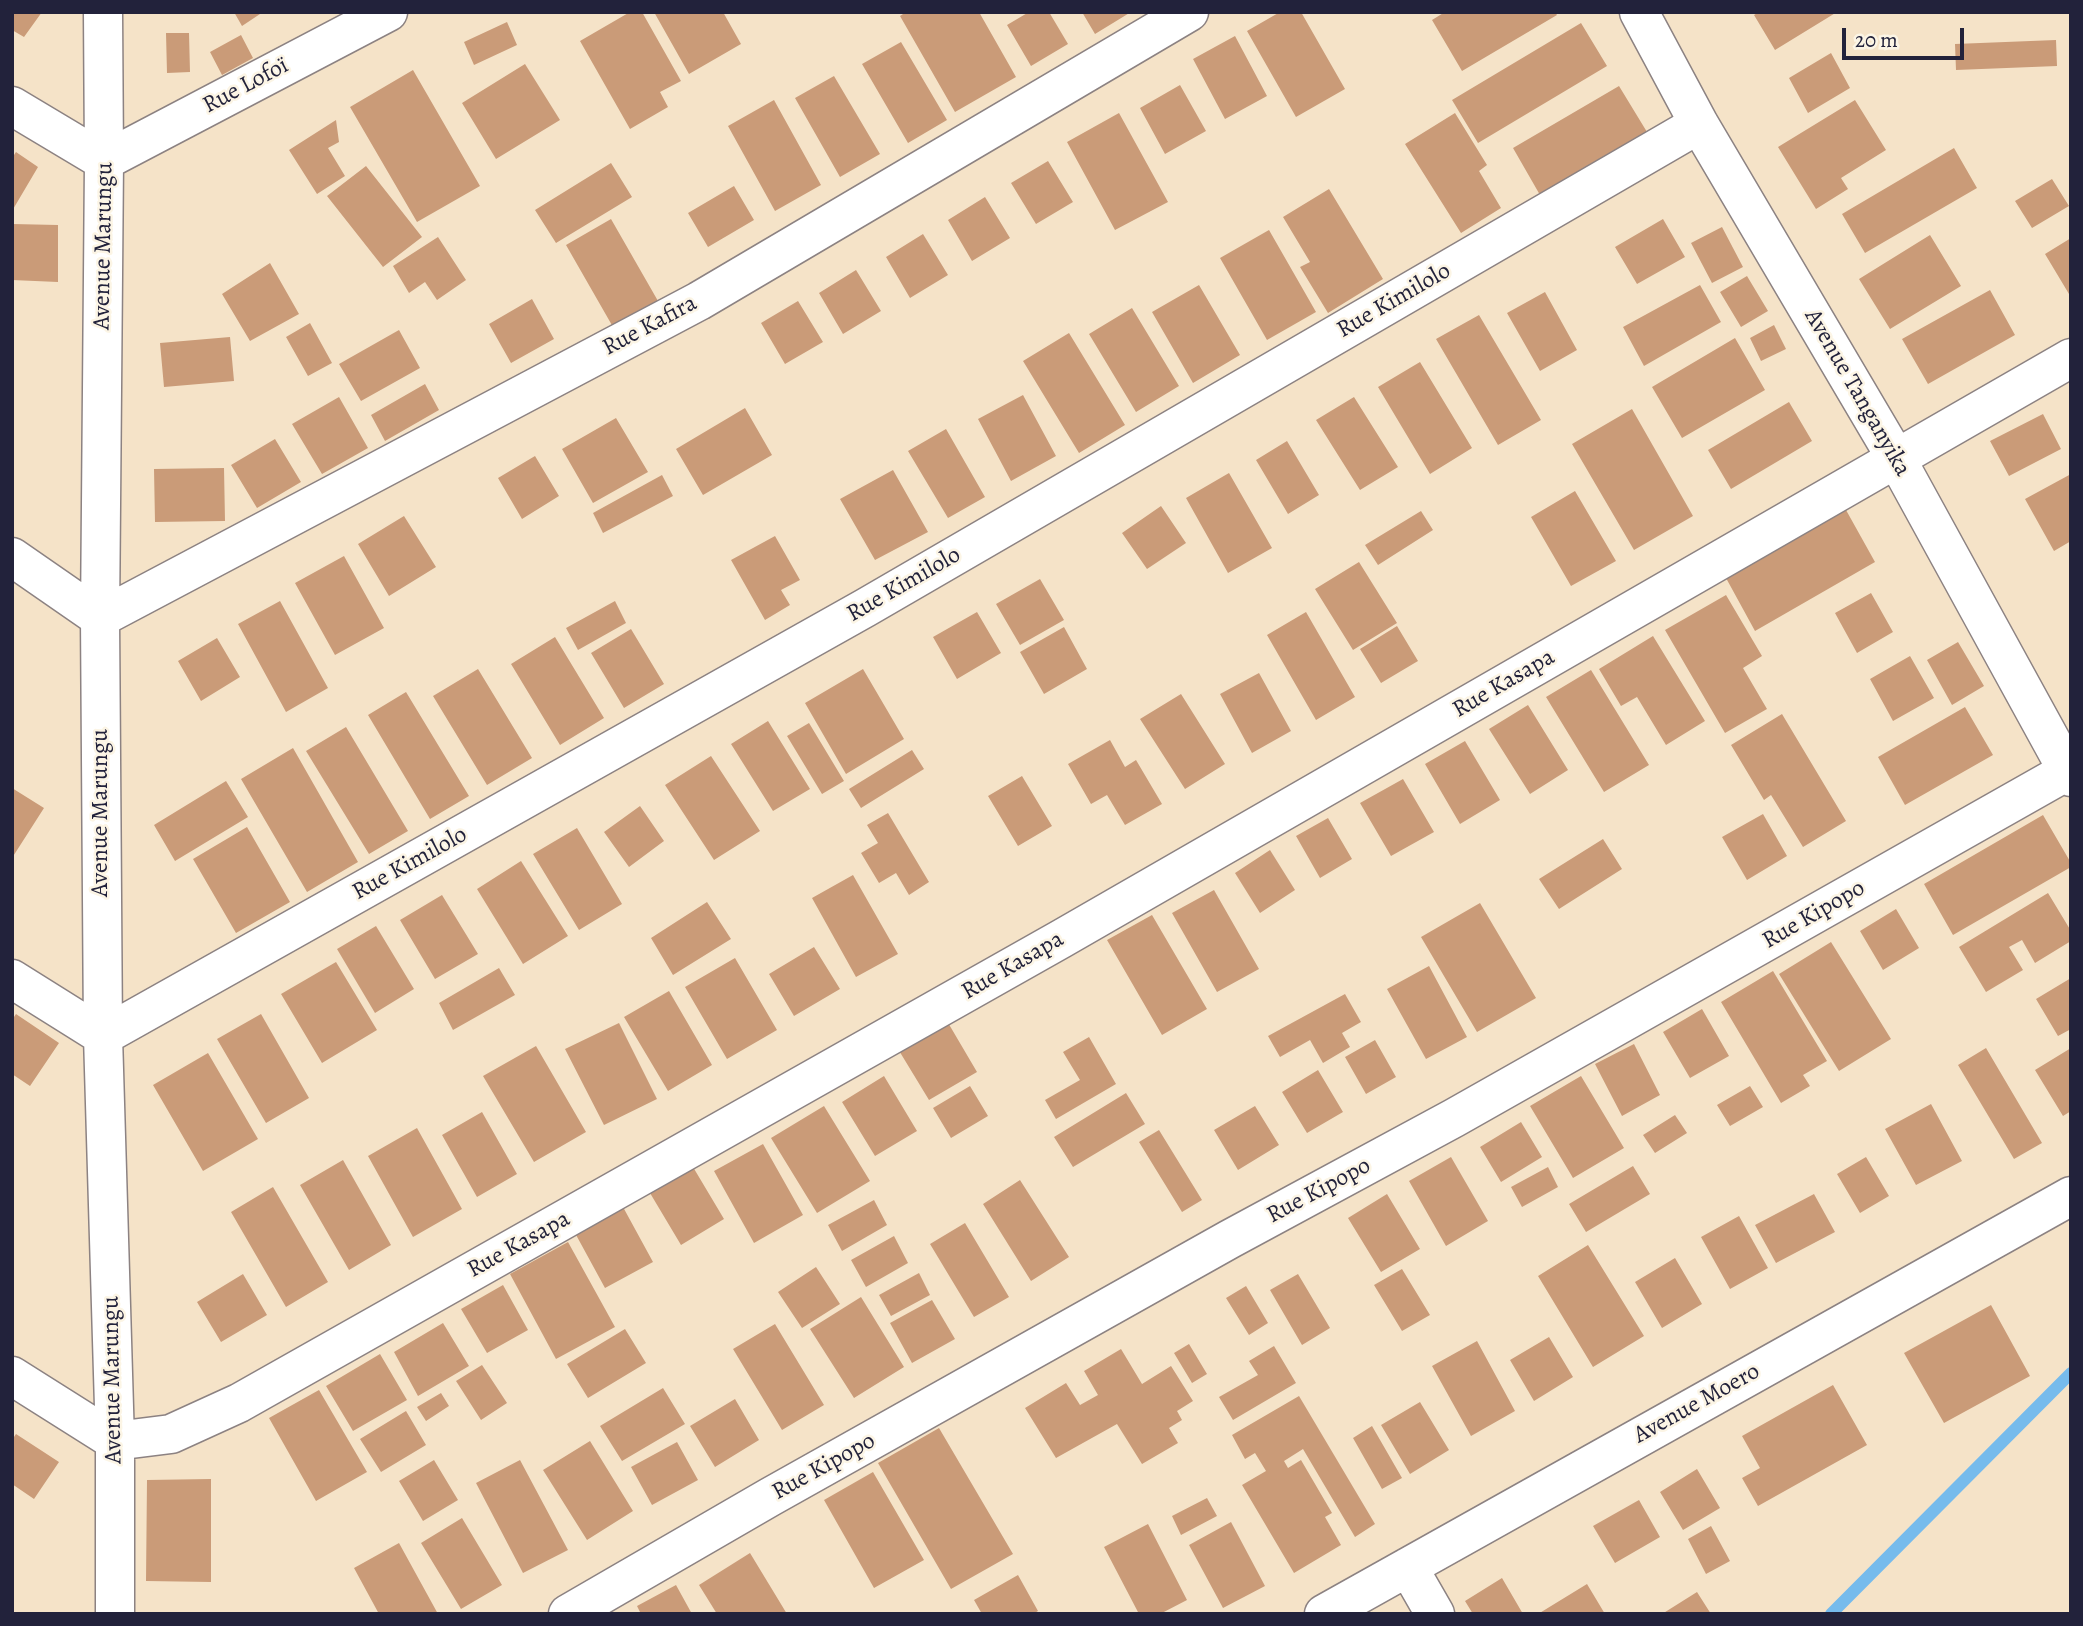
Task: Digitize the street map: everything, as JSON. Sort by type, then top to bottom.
[{"type":"street","name":"Avenue Marungu","points":[[103,12],[100,618],[103,1037],[115,1441],[115,1614]]},
{"type":"street","name":"Rue Lofoï","points":[[104,161],[388,12]]},
{"type":"street","name":"Rue Kafira","points":[[100,618],[698,301],[1189,12]]},
{"type":"street","name":"Avenue Tanganyika","points":[[1639,12],[1699,124],[1896,458],[2070,772]]},
{"type":"street","points":[[12,106],[104,161]]},
{"type":"street","name":"Rue Kimilolo","points":[[103,1037],[864,608],[1699,124]]},
{"type":"street","name":"Rue Kasapa","points":[[115,1441],[171,1434],[239,1403],[1061,939],[2071,358]]},
{"type":"street","points":[[12,558],[100,618]]},
{"type":"street","name":"Rue Kipopo","points":[[568,1614],[782,1490],[1230,1239],[1454,1118],[2070,772]]},
{"type":"street","points":[[12,979],[103,1037]]},
{"type":"street","name":"Avenue Moero","points":[[1325,1614],[2071,1196]]},
{"type":"street","points":[[12,1376],[115,1441]]},
{"type":"street","points":[[1408,1567],[1435,1614]]},
{"type":"building","points":[[12,12],[42,12],[24,37],[12,30]]},
{"type":"building","points":[[234,12],[263,12],[242,26]]},
{"type":"building","points":[[630,12],[642,12],[681,81],[660,92],[668,107],[630,129],[580,41]]},
{"type":"building","points":[[654,12],[723,12],[741,44],[689,74]]},
{"type":"building","points":[[906,12],[979,12],[1016,77],[955,112],[900,16]]},
{"type":"building","points":[[1029,12],[1049,12],[1068,44],[1031,66],[1007,25]]},
{"type":"building","points":[[1082,12],[1131,12],[1095,34]]},
{"type":"building","points":[[1280,12],[1301,12],[1345,89],[1296,117],[1247,31]]},
{"type":"building","points":[[1445,12],[1555,12],[1557,15],[1462,71],[1432,20]]},
{"type":"building","points":[[1759,12],[1837,12],[1775,50],[1754,15]]},
{"type":"building","points":[[507,22],[517,45],[474,65],[464,42]]},
{"type":"building","points":[[1581,23],[1607,66],[1478,143],[1452,100]]},
{"type":"building","points":[[166,33],[189,33],[190,72],[167,73]]},
{"type":"building","points":[[241,35],[253,58],[222,75],[210,52]]},
{"type":"building","points":[[1235,36],[1267,96],[1225,119],[1193,59]]},
{"type":"building","points":[[2056,40],[2057,66],[1956,70],[1955,44]]},
{"type":"building","points":[[901,42],[947,120],[908,143],[862,64]]},
{"type":"building","points":[[1831,53],[1850,88],[1808,113],[1789,78]]},
{"type":"building","points":[[525,64],[560,120],[496,159],[462,103]]},
{"type":"building","points":[[413,70],[480,186],[417,222],[350,107]]},
{"type":"building","points":[[834,76],[880,154],[840,177],[795,98]]},
{"type":"building","points":[[1180,85],[1206,131],[1165,154],[1140,108]]},
{"type":"building","points":[[1619,86],[1647,132],[1540,195],[1513,148]]},
{"type":"building","points":[[774,100],[821,185],[775,211],[728,126]]},
{"type":"building","points":[[1855,100],[1886,150],[1841,178],[1848,189],[1816,209],[1778,147]]},
{"type":"building","points":[[1119,113],[1168,202],[1115,230],[1067,142]]},
{"type":"building","points":[[1455,113],[1487,165],[1479,171],[1501,208],[1461,233],[1405,144]]},
{"type":"building","points":[[336,120],[339,142],[328,148],[345,176],[317,194],[289,150]]},
{"type":"building","points":[[1954,148],[1977,188],[1865,253],[1842,214]]},
{"type":"building","points":[[16,152],[38,167],[12,211],[12,158]]},
{"type":"building","points":[[1048,161],[1073,202],[1036,224],[1011,183]]},
{"type":"building","points":[[611,163],[632,197],[556,243],[535,210]]},
{"type":"building","points":[[366,166],[422,237],[383,267],[327,196]]},
{"type":"building","points":[[2052,179],[2069,206],[2032,228],[2015,201]]},
{"type":"building","points":[[734,186],[754,220],[708,247],[688,213]]},
{"type":"building","points":[[1329,189],[1383,279],[1328,313],[1300,267],[1310,262],[1283,217]]},
{"type":"building","points":[[985,197],[1010,238],[972,261],[948,220]]},
{"type":"building","points":[[611,219],[658,301],[613,327],[566,245]]},
{"type":"building","points":[[1663,219],[1685,257],[1637,284],[1615,247]]},
{"type":"building","points":[[12,224],[58,225],[58,282],[12,280]]},
{"type":"building","points":[[1722,227],[1743,267],[1712,283],[1691,243]]},
{"type":"building","points":[[1269,230],[1316,312],[1267,340],[1220,258]]},
{"type":"building","points":[[923,234],[948,275],[910,298],[886,257]]},
{"type":"building","points":[[1930,235],[1961,286],[1890,329],[1859,279]]},
{"type":"building","points":[[438,237],[466,280],[437,300],[425,282],[409,293],[393,266]]},
{"type":"building","points":[[2071,238],[2071,292],[2069,294],[2045,254]]},
{"type":"building","points":[[270,263],[299,314],[250,341],[222,294]]},
{"type":"building","points":[[856,270],[881,311],[843,334],[819,293]]},
{"type":"building","points":[[1747,276],[1768,311],[1741,327],[1720,292]]},
{"type":"building","points":[[1199,285],[1240,355],[1193,383],[1152,312]]},
{"type":"building","points":[[1700,285],[1721,322],[1644,366],[1623,327]]},
{"type":"building","points":[[1990,290],[2015,335],[1928,384],[1902,339]]},
{"type":"building","points":[[1545,292],[1577,350],[1540,371],[1507,313]]},
{"type":"building","points":[[532,299],[554,339],[511,363],[489,324]]},
{"type":"building","points":[[798,301],[823,342],[785,364],[761,323]]},
{"type":"building","points":[[1132,308],[1179,386],[1136,412],[1089,334]]},
{"type":"building","points":[[1479,315],[1541,420],[1498,445],[1436,339]]},
{"type":"building","points":[[310,323],[332,363],[308,376],[286,337]]},
{"type":"building","points":[[1774,325],[1786,349],[1761,361],[1750,338]]},
{"type":"building","points":[[399,330],[420,368],[361,401],[339,364]]},
{"type":"building","points":[[1069,333],[1125,425],[1079,453],[1023,361]]},
{"type":"building","points":[[230,337],[234,381],[164,387],[160,343]]},
{"type":"building","points":[[1735,338],[1765,390],[1682,438],[1652,387]]},
{"type":"building","points":[[1420,362],[1472,448],[1430,474],[1378,387]]},
{"type":"building","points":[[425,384],[439,410],[385,441],[371,415]]},
{"type":"building","points":[[1023,395],[1056,456],[1011,481],[978,419]]},
{"type":"building","points":[[339,397],[368,448],[322,474],[292,424]]},
{"type":"building","points":[[1354,397],[1398,467],[1360,490],[1316,420]]},
{"type":"building","points":[[1789,402],[1812,441],[1731,489],[1708,450]]},
{"type":"building","points":[[745,408],[772,455],[703,495],[676,449]]},
{"type":"building","points":[[1632,409],[1693,516],[1634,550],[1572,444]]},
{"type":"building","points":[[2043,414],[2061,449],[2009,476],[1990,441]]},
{"type":"building","points":[[616,418],[648,472],[593,503],[562,449]]},
{"type":"building","points":[[946,429],[985,497],[948,518],[908,451]]},
{"type":"building","points":[[275,439],[301,482],[257,508],[231,465]]},
{"type":"building","points":[[1287,441],[1319,495],[1288,514],[1256,460]]},
{"type":"building","points":[[535,456],[559,496],[522,519],[498,478]]},
{"type":"building","points":[[224,468],[225,521],[155,522],[154,469]]},
{"type":"building","points":[[893,470],[928,532],[875,560],[840,499]]},
{"type":"building","points":[[1229,473],[1272,548],[1228,573],[1186,498]]},
{"type":"building","points":[[2071,474],[2071,541],[2054,551],[2025,499]]},
{"type":"building","points":[[662,475],[673,496],[603,533],[593,513]]},
{"type":"building","points":[[1575,491],[1616,561],[1571,586],[1531,517]]},
{"type":"building","points":[[1161,506],[1186,543],[1147,569],[1122,533]]},
{"type":"building","points":[[1846,510],[1875,562],[1755,631],[1726,578]]},
{"type":"building","points":[[1421,511],[1433,530],[1378,565],[1365,545]]},
{"type":"building","points":[[404,516],[436,567],[389,596],[358,544]]},
{"type":"building","points":[[775,536],[800,580],[781,590],[790,605],[765,620],[731,560]]},
{"type":"building","points":[[344,556],[384,628],[335,655],[295,583]]},
{"type":"building","points":[[1359,562],[1397,623],[1353,650],[1315,589]]},
{"type":"building","points":[[1040,579],[1064,620],[1020,645],[996,604]]},
{"type":"building","points":[[1871,593],[1893,632],[1857,653],[1835,613]]},
{"type":"building","points":[[1726,595],[1762,656],[1743,668],[1767,709],[1725,733],[1665,630]]},
{"type":"building","points":[[280,601],[328,688],[286,712],[238,624]]},
{"type":"building","points":[[615,601],[626,623],[578,650],[566,628]]},
{"type":"building","points":[[977,612],[1001,653],[957,679],[933,637]]},
{"type":"building","points":[[1306,612],[1355,697],[1316,720],[1267,635]]},
{"type":"building","points":[[1397,626],[1418,661],[1381,683],[1360,649]]},
{"type":"building","points":[[1064,627],[1087,669],[1044,694],[1020,652]]},
{"type":"building","points":[[631,629],[664,684],[624,708],[591,653]]},
{"type":"building","points":[[1653,636],[1705,721],[1666,745],[1637,697],[1621,706],[1599,669]]},
{"type":"building","points":[[555,637],[604,718],[560,745],[511,664]]},
{"type":"building","points":[[217,638],[240,677],[201,701],[178,661]]},
{"type":"building","points":[[1958,642],[1984,686],[1952,705],[1927,660]]},
{"type":"building","points":[[1910,656],[1934,698],[1893,721],[1870,679]]},
{"type":"building","points":[[478,669],[532,758],[487,785],[433,696]]},
{"type":"building","points":[[863,669],[904,739],[846,774],[805,703]]},
{"type":"building","points":[[1591,670],[1649,765],[1604,792],[1546,697]]},
{"type":"building","points":[[1259,673],[1291,731],[1252,753],[1220,694]]},
{"type":"building","points":[[406,692],[469,796],[430,819],[368,715]]},
{"type":"building","points":[[1181,694],[1225,764],[1185,789],[1140,719]]},
{"type":"building","points":[[1528,705],[1568,770],[1530,794],[1489,729]]},
{"type":"building","points":[[1965,707],[1993,755],[1905,805],[1878,757]]},
{"type":"building","points":[[1782,714],[1846,821],[1803,847],[1771,795],[1764,800],[1731,745]]},
{"type":"building","points":[[768,721],[810,789],[773,811],[731,744]]},
{"type":"building","points":[[809,723],[844,781],[822,794],[787,736]]},
{"type":"building","points":[[346,727],[408,831],[369,854],[306,751]]},
{"type":"building","points":[[1110,740],[1125,767],[1136,760],[1162,804],[1125,825],[1107,795],[1091,804],[1068,764]]},
{"type":"building","points":[[1465,741],[1500,800],[1460,824],[1425,764]]},
{"type":"building","points":[[293,748],[358,862],[307,892],[241,779]]},
{"type":"building","points":[[912,750],[924,769],[861,808],[849,789]]},
{"type":"building","points":[[711,756],[760,831],[714,860],[665,785]]},
{"type":"building","points":[[1022,776],[1052,826],[1018,846],[988,796]]},
{"type":"building","points":[[1403,779],[1434,832],[1391,856],[1360,803]]},
{"type":"building","points":[[226,781],[248,817],[175,861],[154,825]]},
{"type":"building","points":[[12,788],[44,808],[12,858]]},
{"type":"building","points":[[640,806],[664,841],[629,867],[604,832]]},
{"type":"building","points":[[888,813],[929,882],[909,895],[896,873],[879,883],[861,853],[878,843],[867,825]]},
{"type":"building","points":[[1763,814],[1787,856],[1747,880],[1722,837]]},
{"type":"building","points":[[2043,815],[2071,867],[1953,935],[1924,884]]},
{"type":"building","points":[[1328,818],[1352,859],[1320,878],[1296,836]]},
{"type":"building","points":[[247,827],[290,902],[236,933],[193,859]]},
{"type":"building","points":[[577,828],[622,904],[579,930],[533,854]]},
{"type":"building","points":[[1603,839],[1622,869],[1559,909],[1539,879]]},
{"type":"building","points":[[1270,850],[1295,890],[1260,913],[1235,873]]},
{"type":"building","points":[[521,861],[568,936],[523,964],[477,889]]},
{"type":"building","points":[[853,875],[898,954],[856,977],[812,898]]},
{"type":"building","points":[[1214,890],[1259,969],[1217,992],[1172,913]]},
{"type":"building","points":[[2048,893],[2071,931],[2071,941],[2035,963],[2022,940],[2009,947],[2023,970],[1986,992],[1959,947]]},
{"type":"building","points":[[442,895],[478,954],[435,979],[400,920]]},
{"type":"building","points":[[707,902],[731,939],[673,975],[651,938]]},
{"type":"building","points":[[1480,903],[1536,998],[1477,1032],[1421,937]]},
{"type":"building","points":[[1896,909],[1919,948],[1883,970],[1860,931]]},
{"type":"building","points":[[1152,915],[1207,1009],[1162,1035],[1107,940]]},
{"type":"building","points":[[376,926],[414,989],[375,1013],[337,949]]},
{"type":"building","points":[[1831,942],[1891,1039],[1839,1071],[1779,974]]},
{"type":"building","points":[[814,947],[840,989],[794,1016],[769,974]]},
{"type":"building","points":[[735,958],[777,1030],[727,1059],[685,987]]},
{"type":"building","points":[[336,962],[377,1030],[322,1063],[281,994]]},
{"type":"building","points":[[1429,966],[1467,1037],[1426,1059],[1387,989]]},
{"type":"building","points":[[499,968],[515,995],[453,1030],[439,1003]]},
{"type":"building","points":[[1773,971],[1827,1061],[1803,1075],[1810,1086],[1781,1103],[1721,1002]]},
{"type":"building","points":[[2071,978],[2071,1029],[2058,1036],[2036,999]]},
{"type":"building","points":[[669,991],[712,1065],[668,1091],[624,1017]]},
{"type":"building","points":[[1345,994],[1361,1022],[1342,1033],[1350,1047],[1323,1063],[1310,1040],[1280,1057],[1268,1036]]},
{"type":"building","points":[[1702,1009],[1729,1056],[1690,1078],[1663,1032]]},
{"type":"building","points":[[16,1014],[59,1043],[30,1086],[12,1074],[12,1020]]},
{"type":"building","points":[[261,1014],[309,1098],[266,1123],[217,1039]]},
{"type":"building","points":[[947,1021],[977,1072],[929,1100],[898,1049]]},
{"type":"building","points":[[619,1023],[657,1099],[604,1125],[565,1049]]},
{"type":"building","points":[[1089,1037],[1116,1084],[1056,1119],[1045,1100],[1080,1080],[1063,1052]]},
{"type":"building","points":[[1375,1040],[1396,1077],[1366,1094],[1345,1057]]},
{"type":"building","points":[[1634,1044],[1660,1095],[1622,1116],[1595,1064]]},
{"type":"building","points":[[536,1046],[586,1132],[534,1162],[483,1076]]},
{"type":"building","points":[[1986,1048],[2042,1143],[2014,1159],[1958,1065]]},
{"type":"building","points":[[2071,1048],[2071,1111],[2063,1116],[2035,1070]]},
{"type":"building","points":[[208,1053],[258,1139],[203,1171],[153,1085]]},
{"type":"building","points":[[1318,1070],[1343,1112],[1307,1133],[1282,1092]]},
{"type":"building","points":[[884,1076],[917,1131],[875,1156],[842,1102]]},
{"type":"building","points":[[1581,1076],[1624,1148],[1573,1178],[1530,1106]]},
{"type":"building","points":[[970,1086],[988,1116],[951,1138],[933,1108]]},
{"type":"building","points":[[1750,1086],[1763,1107],[1730,1126],[1717,1105]]},
{"type":"building","points":[[1126,1093],[1145,1124],[1073,1167],[1054,1137]]},
{"type":"building","points":[[1931,1104],[1962,1161],[1916,1185],[1885,1129]]},
{"type":"building","points":[[824,1106],[870,1181],[817,1213],[771,1138]]},
{"type":"building","points":[[1255,1106],[1279,1145],[1238,1170],[1214,1130]]},
{"type":"building","points":[[482,1112],[517,1174],[477,1197],[442,1135]]},
{"type":"building","points":[[1675,1115],[1687,1133],[1655,1153],[1643,1135]]},
{"type":"building","points":[[1521,1122],[1542,1157],[1501,1182],[1480,1147]]},
{"type":"building","points":[[417,1128],[462,1209],[413,1237],[368,1156]]},
{"type":"building","points":[[1159,1130],[1202,1200],[1182,1212],[1139,1142]]},
{"type":"building","points":[[763,1144],[803,1215],[754,1243],[714,1171]]},
{"type":"building","points":[[1451,1157],[1488,1221],[1446,1246],[1409,1181]]},
{"type":"building","points":[[1866,1157],[1889,1196],[1860,1213],[1837,1174]]},
{"type":"building","points":[[343,1160],[391,1245],[349,1270],[300,1185]]},
{"type":"building","points":[[1633,1166],[1650,1194],[1586,1232],[1569,1204]]},
{"type":"building","points":[[693,1167],[724,1219],[681,1245],[650,1193]]},
{"type":"building","points":[[1548,1167],[1558,1187],[1522,1207],[1511,1187]]},
{"type":"building","points":[[1020,1180],[1069,1257],[1031,1281],[983,1204]]},
{"type":"building","points":[[273,1187],[328,1282],[286,1307],[231,1212]]},
{"type":"building","points":[[1387,1194],[1420,1249],[1381,1272],[1348,1218]]},
{"type":"building","points":[[1814,1194],[1835,1232],[1776,1263],[1755,1225]]},
{"type":"building","points":[[874,1200],[887,1225],[842,1251],[828,1225]]},
{"type":"building","points":[[623,1207],[653,1262],[605,1288],[575,1233]]},
{"type":"building","points":[[1739,1216],[1768,1268],[1730,1289],[1701,1237]]},
{"type":"building","points":[[965,1223],[1009,1297],[974,1317],[930,1244]]},
{"type":"building","points":[[894,1236],[908,1263],[866,1287],[851,1260]]},
{"type":"building","points":[[568,1242],[615,1327],[556,1359],[510,1274]]},
{"type":"building","points":[[1588,1245],[1644,1336],[1593,1367],[1538,1276]]},
{"type":"building","points":[[1675,1258],[1702,1304],[1662,1328],[1635,1282]]},
{"type":"building","points":[[816,1267],[840,1304],[802,1328],[778,1292]]},
{"type":"building","points":[[1402,1269],[1430,1315],[1402,1331],[1374,1285]]},
{"type":"building","points":[[919,1273],[930,1295],[891,1316],[879,1295]]},
{"type":"building","points":[[243,1274],[267,1315],[221,1342],[197,1302]]},
{"type":"building","points":[[1298,1274],[1330,1328],[1302,1345],[1270,1290]]},
{"type":"building","points":[[503,1285],[528,1330],[487,1353],[461,1309]]},
{"type":"building","points":[[1246,1286],[1268,1323],[1249,1335],[1226,1298]]},
{"type":"building","points":[[861,1297],[904,1367],[854,1398],[810,1329]]},
{"type":"building","points":[[932,1300],[955,1339],[912,1363],[890,1323]]},
{"type":"building","points":[[1991,1305],[2030,1376],[1944,1423],[1904,1353]]},
{"type":"building","points":[[443,1323],[469,1366],[418,1396],[394,1352]]},
{"type":"building","points":[[775,1324],[824,1405],[782,1430],[733,1349]]},
{"type":"building","points":[[625,1329],[646,1363],[588,1398],[567,1364]]},
{"type":"building","points":[[1549,1337],[1573,1377],[1534,1401],[1510,1360]]},
{"type":"building","points":[[1477,1341],[1515,1411],[1471,1436],[1432,1366]]},
{"type":"building","points":[[1189,1344],[1207,1374],[1192,1383],[1174,1353]]},
{"type":"building","points":[[1274,1346],[1296,1383],[1233,1420],[1219,1397],[1258,1375],[1249,1361]]},
{"type":"building","points":[[1121,1349],[1142,1384],[1171,1366],[1193,1401],[1177,1411],[1182,1420],[1169,1428],[1178,1443],[1142,1464],[1117,1424],[1056,1458],[1025,1408],[1066,1383],[1080,1405],[1098,1395],[1084,1371]]},
{"type":"building","points":[[380,1354],[407,1400],[353,1431],[326,1386]]},
{"type":"building","points":[[482,1365],[507,1403],[481,1420],[456,1381]]},
{"type":"building","points":[[1833,1385],[1867,1445],[1758,1506],[1742,1478],[1760,1468],[1742,1436]]},
{"type":"building","points":[[663,1388],[685,1424],[622,1461],[600,1426]]},
{"type":"building","points":[[319,1390],[367,1472],[316,1501],[269,1418]]},
{"type":"building","points":[[441,1393],[449,1406],[426,1421],[417,1407]]},
{"type":"building","points":[[1299,1396],[1375,1524],[1355,1537],[1303,1449],[1284,1461],[1288,1468],[1301,1460],[1332,1513],[1325,1517],[1341,1545],[1294,1573],[1242,1485],[1266,1471],[1255,1453],[1245,1459],[1232,1435]]},
{"type":"building","points":[[735,1399],[759,1440],[715,1467],[690,1426]]},
{"type":"building","points":[[1420,1402],[1449,1450],[1410,1474],[1381,1425]]},
{"type":"building","points":[[406,1411],[426,1445],[381,1472],[360,1439]]},
{"type":"building","points":[[1372,1426],[1402,1478],[1382,1489],[1353,1438]]},
{"type":"building","points":[[939,1428],[1013,1554],[951,1589],[878,1463]]},
{"type":"building","points":[[16,1434],[59,1462],[34,1499],[12,1484],[12,1440]]},
{"type":"building","points":[[590,1441],[633,1511],[587,1540],[543,1470]]},
{"type":"building","points":[[677,1442],[698,1480],[652,1505],[631,1467]]},
{"type":"building","points":[[434,1460],[458,1500],[423,1521],[399,1481]]},
{"type":"building","points":[[520,1460],[568,1550],[523,1573],[476,1483]]},
{"type":"building","points":[[1697,1469],[1720,1508],[1683,1530],[1660,1492]]},
{"type":"building","points":[[873,1472],[924,1560],[874,1588],[824,1500]]},
{"type":"building","points":[[211,1479],[211,1582],[146,1581],[147,1480]]},
{"type":"building","points":[[1207,1498],[1217,1516],[1181,1535],[1172,1516]]},
{"type":"building","points":[[1639,1500],[1660,1537],[1615,1563],[1593,1526]]},
{"type":"building","points":[[462,1518],[502,1585],[461,1609],[421,1543]]},
{"type":"building","points":[[1231,1522],[1265,1586],[1223,1608],[1189,1545]]},
{"type":"building","points":[[1148,1524],[1187,1600],[1160,1614],[1139,1614],[1104,1547]]},
{"type":"building","points":[[1711,1526],[1730,1561],[1706,1574],[1688,1539]]},
{"type":"building","points":[[399,1543],[438,1614],[379,1614],[354,1568]]},
{"type":"building","points":[[750,1553],[787,1614],[717,1614],[699,1585]]},
{"type":"building","points":[[1018,1575],[1038,1611],[1033,1614],[982,1614],[974,1600]]},
{"type":"building","points":[[1502,1578],[1523,1614],[1473,1614],[1465,1601]]},
{"type":"building","points":[[1587,1584],[1605,1614],[1538,1614]]},
{"type":"building","points":[[676,1585],[692,1614],[641,1614],[637,1606]]},
{"type":"building","points":[[1697,1592],[1711,1614],[1662,1614]]},
{"type":"waterway","points":[[1831,1614],[2071,1373]]}]
